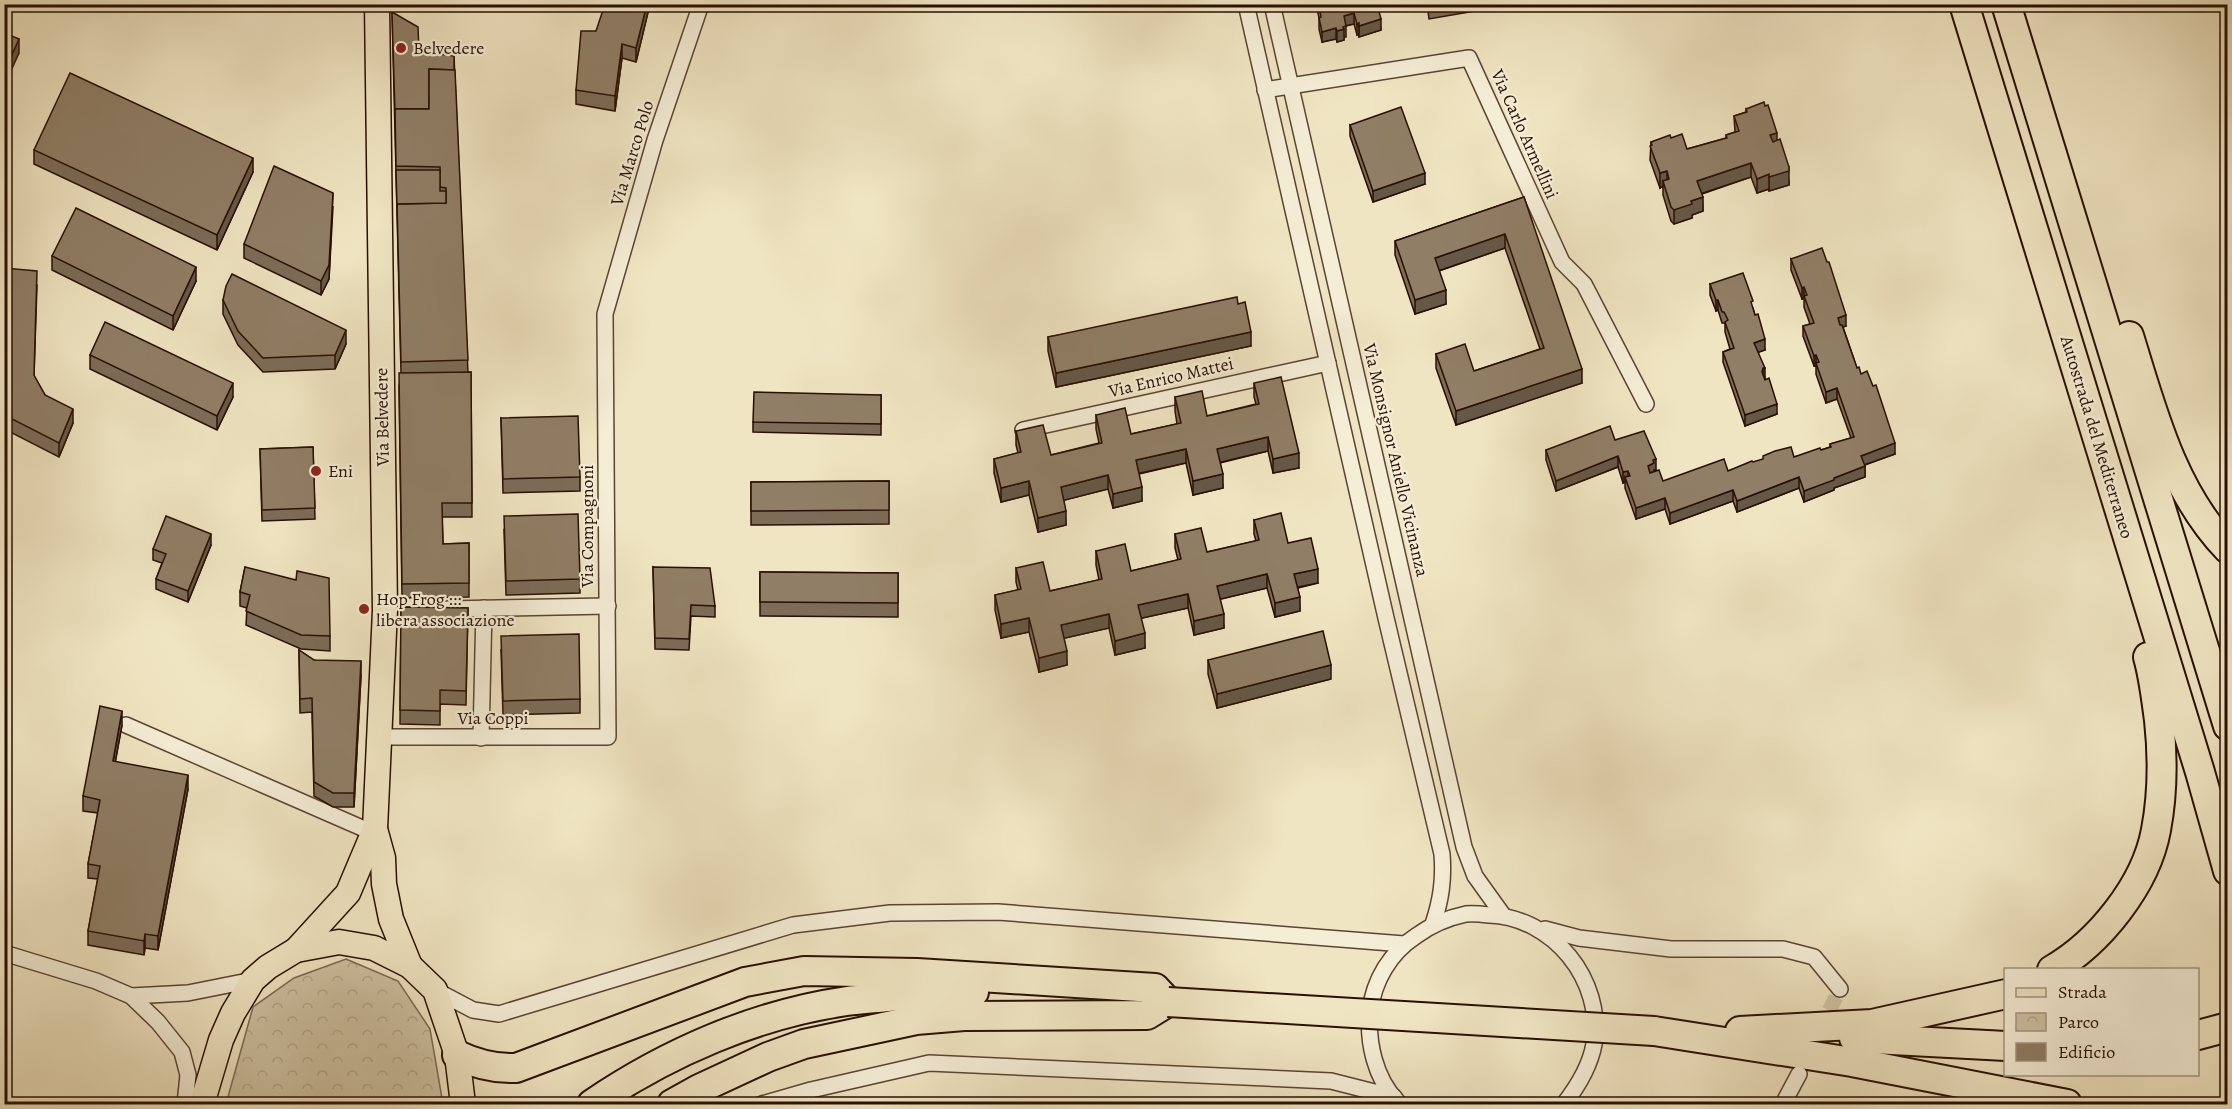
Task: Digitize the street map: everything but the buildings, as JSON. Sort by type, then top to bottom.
[{"type":"highway","name":"Autostrada del Mediterraneo","points":[[1965,4],[2197,761],[2228,871]]},
{"type":"highway","points":[[2006,4],[2228,726]]},
{"type":"highway","points":[[2021,51],[2050,90],[2162,441],[2189,498],[2228,549]]},
{"type":"highway","points":[[2052,291],[2054,339],[2154,677],[2163,753],[2156,833],[2142,870],[2124,904],[2096,936],[2064,963],[2054,968]]},
{"type":"highway","points":[[457,1055],[469,1061],[501,1069],[516,1068],[551,1057],[728,987],[771,976],[804,971],[855,970],[917,973],[1155,988],[1168,1002]]},
{"type":"highway","points":[[591,1104],[616,1088],[701,1043],[781,1016],[845,1001],[968,992],[1654,1031],[1765,1031],[2004,1046]]},
{"type":"highway","points":[[1765,1031],[1872,1024],[2004,994]]},
{"type":"highway","points":[[672,1104],[768,1057],[804,1044],[907,1022],[964,1016],[1147,1015],[1168,1002]]},
{"type":"highway","points":[[2199,1035],[2228,1027]]},
{"type":"highway","points":[[1654,1031],[1852,1062],[2067,1104]]},
{"type":"main road","name":"Via Belvedere","points":[[375,829],[379,737],[390,610],[377,4]]},
{"type":"main road","points":[[202,1104],[221,1040],[233,1013],[253,980],[268,967],[296,950],[348,893],[375,829]]},
{"type":"main road","points":[[375,829],[383,858],[384,884],[391,919],[410,966]]},
{"type":"main road","points":[[296,950],[339,942],[357,944],[374,948],[410,966],[435,990],[457,1055],[463,1104]]},
{"type":"street","name":"Via Marco Polo","points":[[605,314],[655,140],[700,4]]},
{"type":"street","points":[[1246,4],[1442,854],[1441,899],[1433,924]]},
{"type":"street","name":"Via Monsignor Aniello Vicinanza","points":[[1272,4],[1464,847],[1475,876],[1503,915]]},
{"type":"street","name":"Via Carlo Armellini","points":[[1265,90],[1469,57],[1562,262],[1584,284],[1646,404]]},
{"type":"street","name":"Via Compagnoni","points":[[605,314],[608,737]]},
{"type":"street","name":"Via Enrico Mattei","points":[[1023,430],[1328,363]]},
{"type":"street","points":[[429,609],[608,606]]},
{"type":"street","points":[[481,738],[484,608]]},
{"type":"street","points":[[126,725],[362,828],[375,829]]},
{"type":"street","name":"Via Coppi","points":[[379,737],[608,737]]},
{"type":"street","points":[[435,990],[473,1010],[498,1014],[793,925],[890,913],[998,912],[1404,944]]},
{"type":"street","points":[[1397,1101],[1380,1074],[1371,1048],[1369,1024],[1372,1000],[1380,977],[1392,957],[1404,944],[1433,924],[1467,914],[1503,915],[1579,938],[1671,949],[1783,949],[1814,957],[1839,989]]},
{"type":"street","points":[[1534,926],[1560,944],[1580,970],[1590,993],[1594,1018],[1594,1043],[1587,1068],[1577,1088],[1564,1104]]},
{"type":"street","points":[[4,953],[96,981],[131,996],[158,1022],[182,1052],[188,1075],[185,1104]]},
{"type":"street","points":[[131,996],[188,993],[253,980]]},
{"type":"street","points":[[762,1104],[811,1090],[929,1064],[1331,1081],[1397,1101]]},
{"type":"street","points":[[1783,1103],[1799,1074]]},
{"type":"green space","points":[[346,959],[398,981],[430,1029],[443,1104],[226,1104],[253,1007],[294,978]]},
{"type":"tunnel","points":[[1819,1031],[1840,989]]},
{"type":"place","name":"Belvedere","points":[[401,48]]},
{"type":"place","name":"Eni","points":[[316,471]]},
{"type":"place","name":"Hop Frog ::: libera associazione","points":[[364,609]]}]
